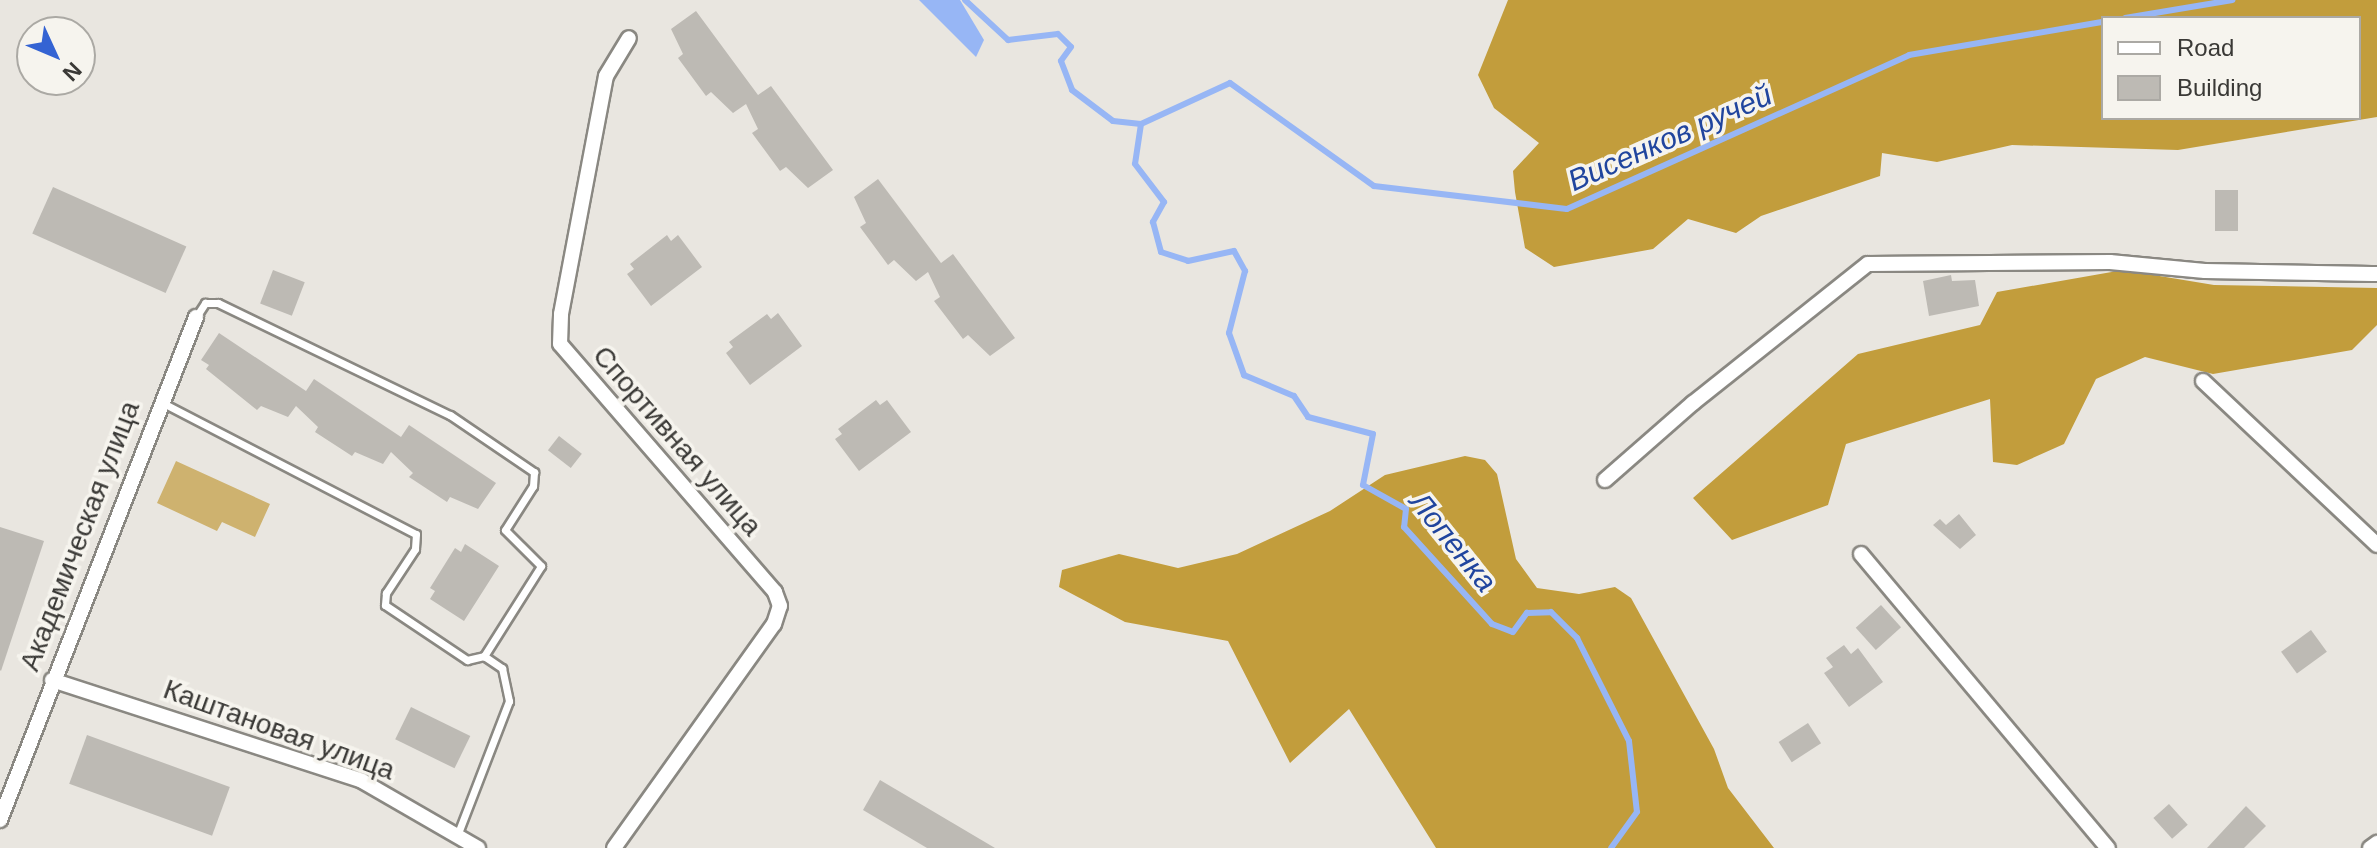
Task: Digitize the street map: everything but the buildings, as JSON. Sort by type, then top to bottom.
[{"type":"street","name":"Спортивная улица","points":[[614,848],[774,624],[780,606],[775,592],[560,344],[561,314],[606,76],[629,38]]},
{"type":"street","points":[[1605,480],[1693,403],[1868,264],[2110,262],[2205,271],[2377,274]]},
{"type":"street","name":"Академическая улица","points":[[0,820],[159,401],[196,317]]},
{"type":"street","points":[[2203,381],[2377,545]]},
{"type":"street","points":[[1861,554],[2108,848]]},
{"type":"street","name":"Каштановая улица","points":[[52,680],[362,781],[458,833],[478,848]]},
{"type":"street","points":[[2370,848],[2377,843]]},
{"type":"lane","points":[[159,401],[411,530],[418,540],[415,549],[386,593],[385,605],[467,660],[484,656],[541,566],[505,530],[533,486],[534,472],[450,415],[218,303],[205,303],[196,317]]},
{"type":"lane","points":[[458,833],[509,701],[502,668],[484,656]]},
{"type":"shaded area","points":[[1508,0],[2377,0],[2377,117],[2361,120],[2361,16],[2101,16],[2101,120],[2359,120],[2178,150],[2012,145],[1937,162],[1882,153],[1880,176],[1761,216],[1736,233],[1688,219],[1653,249],[1554,267],[1525,248],[1515,192],[1513,171],[1539,143],[1494,108],[1478,75]]},
{"type":"shaded area","points":[[2123,270],[2214,285],[2377,288],[2377,325],[2352,350],[2213,374],[2145,357],[2096,379],[2064,444],[2017,465],[1993,462],[1990,399],[1846,444],[1828,505],[1732,540],[1693,498],[1858,354],[1980,325],[1997,292]]},
{"type":"shaded area","points":[[1465,456],[1485,460],[1497,474],[1516,559],[1537,588],[1579,594],[1615,587],[1631,598],[1714,749],[1728,788],[1774,848],[1436,848],[1349,709],[1290,763],[1228,641],[1125,622],[1059,587],[1062,570],[1119,554],[1178,568],[1237,554],[1330,511],[1385,475]]},
{"type":"shaded area","points":[[176,461],[270,504],[255,537],[222,522],[217,531],[157,503]]},
{"type":"water","points":[[919,0],[960,0],[984,40],[976,57]]},
{"type":"waterway","name":"Лопенка","points":[[965,0],[1008,40],[1058,34],[1071,47],[1061,61],[1072,90],[1113,121],[1141,124],[1135,164],[1164,202],[1153,222],[1161,252],[1188,261],[1234,251],[1245,271],[1229,333],[1244,375],[1294,396],[1308,417],[1373,434],[1363,485],[1406,509],[1404,527],[1492,624],[1513,632],[1527,613],[1551,612],[1577,638],[1629,741],[1637,812],[1611,848]]},
{"type":"waterway","name":"Висенков ручей","points":[[2137,16],[2232,0]]},
{"type":"waterway","name":"Висенков ручей","points":[[1141,124],[1230,83],[1374,186],[1567,209],[1909,55],[2101,22]]}]
